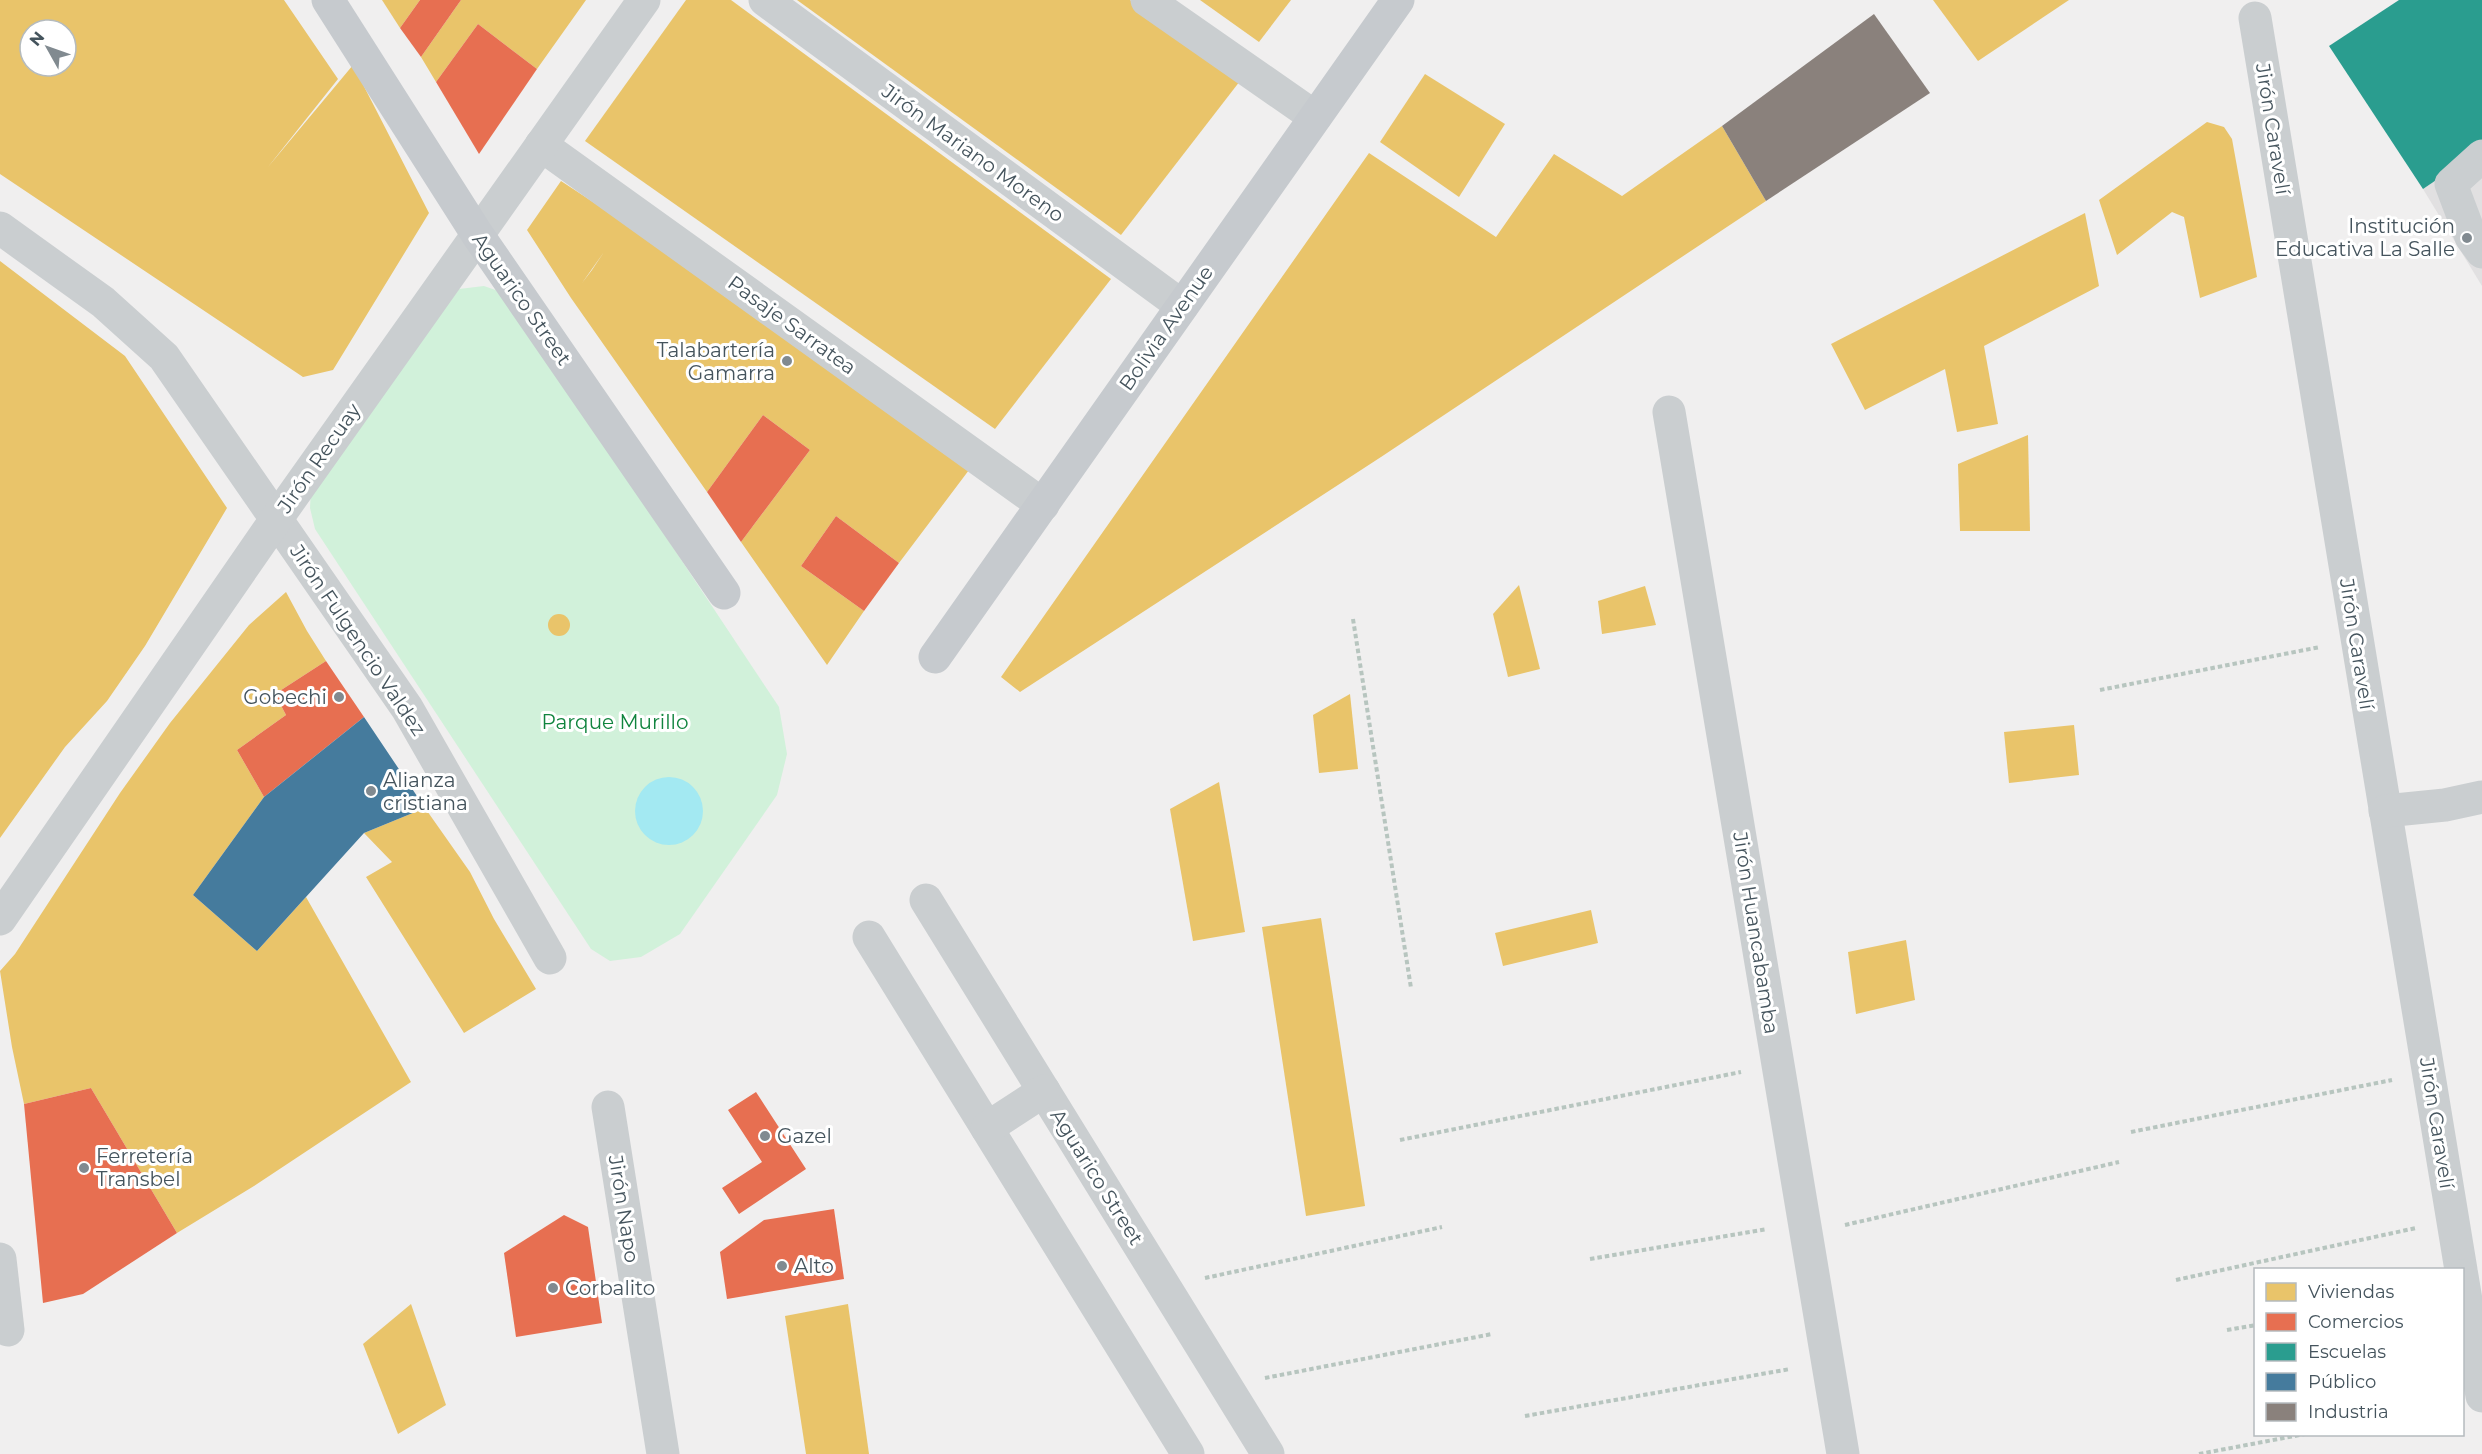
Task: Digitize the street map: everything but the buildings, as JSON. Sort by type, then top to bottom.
[{"type":"main road","name":"Aguarico Street","points":[[328,0],[477,234],[724,592]]},
{"type":"main road","name":"Bolivia Avenue","points":[[935,657],[1398,0]]},
{"type":"street","name":"Jirón Recuay","points":[[0,919],[277,518],[644,0]]},
{"type":"street","name":"Jirón Mariano Moreno","points":[[765,0],[1182,306]]},
{"type":"street","points":[[1147,0],[1315,117]]},
{"type":"street","name":"Jirón Caravelí","points":[[2255,18],[2461,1268]]},
{"type":"street","name":"Pasaje Sarratea","points":[[541,145],[1042,505]]},
{"type":"street","points":[[2482,156],[2451,184],[2471,237],[2482,252]]},
{"type":"street","name":"Jirón Fulgencio Valdez","points":[[0,228],[103,302],[164,357],[407,708],[550,958]]},
{"type":"street","name":"Jirón Huancabamba","points":[[1669,412],[1843,1454]]},
{"type":"street","points":[[2385,811],[2445,805],[2482,797]]},
{"type":"street","name":"Aguarico Street","points":[[926,900],[1268,1454]]},
{"type":"street","points":[[869,937],[1188,1454]]},
{"type":"street","points":[[987,1128],[1044,1091]]},
{"type":"street","name":"Jirón Napo","points":[[608,1107],[663,1454]]},
{"type":"street","points":[[0,1259],[8,1330]]},
{"type":"street","points":[[2464,1282],[2482,1396]]},
{"type":"path","points":[[1353,619],[1411,988]]},
{"type":"path","points":[[2100,690],[2357,639]]},
{"type":"path","points":[[1400,1140],[1778,1065]]},
{"type":"path","points":[[2131,1132],[2429,1073]]},
{"type":"path","points":[[1590,1259],[1805,1228],[2119,1162]]},
{"type":"path","points":[[2176,1280],[2453,1220]]},
{"type":"path","points":[[1165,1286],[1442,1227]]},
{"type":"path","points":[[2227,1330],[2254,1325]]},
{"type":"path","points":[[1226,1386],[1492,1334]]},
{"type":"path","points":[[1525,1416],[1827,1362]]},
{"type":"path","points":[[2199,1454],[2294,1436]]},
{"type":"shaded area","name":"Institución Educativa La Salle","points":[[2482,149],[2482,286],[2423,189]]},
{"type":"green space","name":"Parque Murillo","points":[[484,286],[504,293],[779,707],[787,754],[777,795],[680,934],[641,957],[610,961],[591,949],[315,529],[310,508],[311,488],[459,289]]},
{"type":"water","points":[[669,777],[682,780],[693,787],[700,798],[703,811],[700,824],[693,835],[682,842],[669,845],[656,842],[645,835],[638,824],[635,811],[638,798],[645,787],[656,780]]},
{"type":"place","name":"Institución Educativa La Salle","points":[[2467,238]]},
{"type":"place","name":"Talabartería Gamarra","points":[[787,361]]},
{"type":"place","name":"Gobechi","points":[[339,697]]},
{"type":"place","name":"Alianza cristiana","points":[[371,791]]},
{"type":"place","name":"Gazel","points":[[765,1136]]},
{"type":"place","name":"Ferretería Transbel","points":[[84,1168]]},
{"type":"place","name":"Alto","points":[[782,1266]]},
{"type":"place","name":"Corbalito","points":[[553,1288]]}]
